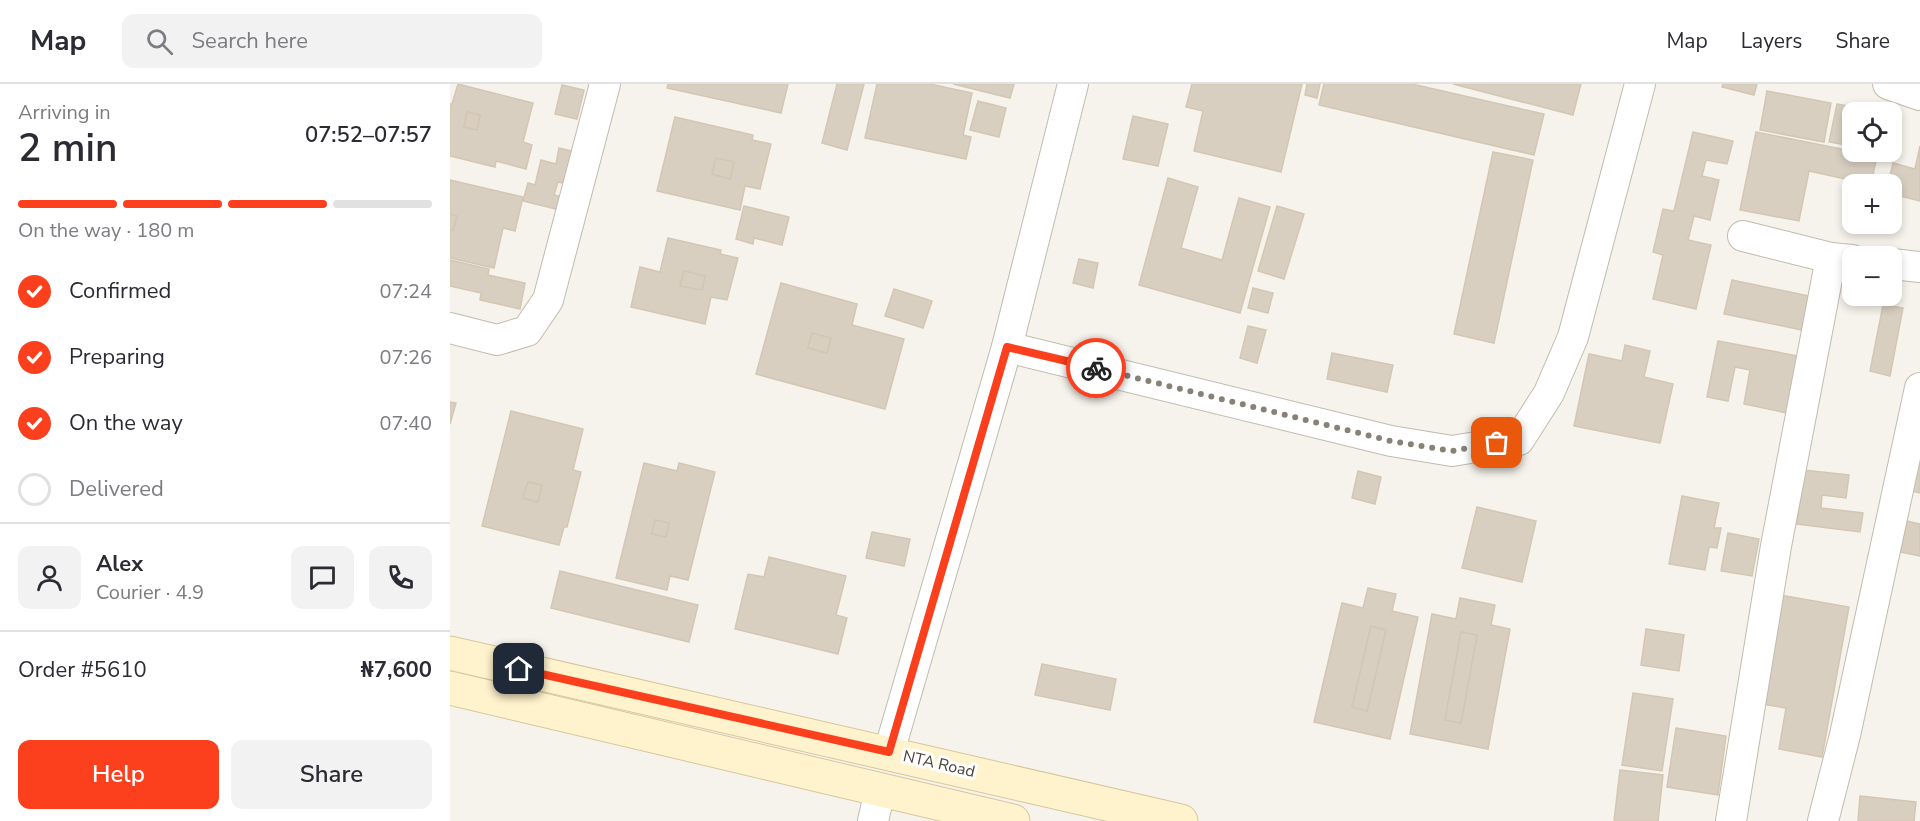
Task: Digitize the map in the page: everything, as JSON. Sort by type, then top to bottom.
[{"type":"main road","name":"NTA Road","points":[[450,653],[1182,821]]},
{"type":"main road","points":[[450,688],[1013,821]]},
{"type":"street","points":[[450,328],[497,340],[527,331],[548,300],[605,84]]},
{"type":"street","points":[[889,752],[1007,347],[1073,84]]},
{"type":"street","points":[[1007,347],[1391,441],[1452,451],[1519,440],[1549,393],[1573,337],[1640,84]]},
{"type":"street","points":[[1888,84],[1920,95]]},
{"type":"street","points":[[1731,821],[1776,546],[1842,259],[1743,236]]},
{"type":"street","points":[[1902,265],[1920,267]]},
{"type":"street","points":[[1823,821],[1845,735],[1920,388]]},
{"type":"street","points":[[873,821],[880,790]]},
{"type":"building","points":[[458,84],[533,103],[523,142],[532,145],[526,169],[496,161],[495,167],[450,156],[450,104],[452,104]],"holes":[[[467,112],[480,115],[477,130],[464,127]]]},
{"type":"building","points":[[668,84],[788,84],[781,113],[667,88]]},
{"type":"building","points":[[837,84],[864,84],[847,150],[822,143]]},
{"type":"building","points":[[877,84],[930,84],[972,93],[963,135],[971,137],[966,159],[865,138]]},
{"type":"building","points":[[953,84],[1014,84],[1010,98]]},
{"type":"building","points":[[1192,84],[1302,84],[1281,172],[1194,151],[1203,111],[1186,107]]},
{"type":"building","points":[[1307,84],[1320,84],[1317,98],[1305,95]]},
{"type":"building","points":[[1324,84],[1412,84],[1544,114],[1534,155],[1319,105]]},
{"type":"building","points":[[1453,84],[1581,84],[1573,115]]},
{"type":"building","points":[[1723,84],[1757,84],[1754,95],[1722,87]]},
{"type":"building","points":[[562,85],[584,90],[577,119],[555,114]]},
{"type":"building","points":[[1767,91],[1831,103],[1824,142],[1760,130]]},
{"type":"building","points":[[978,101],[1006,108],[999,137],[970,130]]},
{"type":"building","points":[[1837,104],[1842,105],[1842,144],[1829,142]]},
{"type":"building","points":[[467,112],[480,115],[477,130],[464,127]]},
{"type":"building","points":[[1133,116],[1168,124],[1158,166],[1123,159]]},
{"type":"building","points":[[675,117],[753,135],[752,140],[771,144],[760,189],[745,186],[740,210],[657,191]],"holes":[[[716,158],[734,162],[730,179],[712,174]]]},
{"type":"building","points":[[1693,132],[1733,141],[1727,164],[1706,160],[1702,176],[1719,180],[1710,220],[1694,216],[1688,240],[1711,245],[1696,309],[1653,299],[1663,255],[1653,252],[1663,209],[1674,211]]},
{"type":"building","points":[[1756,132],[1842,149],[1842,162],[1876,162],[1873,174],[1842,174],[1842,178],[1809,171],[1799,221],[1740,210]]},
{"type":"building","points":[[1920,146],[1920,201],[1902,196],[1902,174],[1890,174],[1893,163],[1915,169]]},
{"type":"building","points":[[559,148],[576,152],[567,184],[558,182],[554,195],[567,198],[564,211],[523,201],[528,183],[535,185],[541,160],[556,164]]},
{"type":"building","points":[[1493,152],[1533,160],[1494,343],[1454,334]]},
{"type":"building","points":[[716,158],[734,162],[730,179],[712,174]]},
{"type":"building","points":[[1168,178],[1198,187],[1181,248],[1222,260],[1239,198],[1270,207],[1240,313],[1139,285]]},
{"type":"building","points":[[450,180],[523,197],[515,231],[503,228],[494,268],[450,258],[450,230],[453,230],[457,216],[450,214]]},
{"type":"building","points":[[744,206],[789,217],[782,245],[754,238],[753,244],[736,239]]},
{"type":"building","points":[[1277,206],[1304,214],[1284,279],[1258,271]]},
{"type":"building","points":[[450,214],[457,216],[453,230],[450,230]]},
{"type":"building","points":[[668,238],[721,250],[720,254],[738,258],[727,300],[711,297],[705,324],[631,307],[640,267],[660,272]],"holes":[[[684,271],[705,276],[702,290],[680,286]]]},
{"type":"building","points":[[1079,259],[1098,263],[1093,288],[1073,283]]},
{"type":"building","points":[[450,260],[489,269],[488,275],[525,283],[520,309],[480,300],[481,293],[450,286]]},
{"type":"building","points":[[684,271],[705,276],[702,290],[680,286]]},
{"type":"building","points":[[1732,280],[1809,296],[1802,330],[1724,314]]},
{"type":"building","points":[[781,283],[857,304],[852,325],[904,339],[885,409],[756,374]],"holes":[[[812,333],[831,338],[827,353],[808,348]]]},
{"type":"building","points":[[1253,288],[1273,293],[1268,313],[1248,308]]},
{"type":"building","points":[[894,289],[932,301],[923,328],[885,316]]},
{"type":"building","points":[[1883,306],[1903,308],[1890,376],[1870,371]]},
{"type":"building","points":[[1248,326],[1266,330],[1257,363],[1240,358]]},
{"type":"building","points":[[812,333],[831,338],[827,353],[808,348]]},
{"type":"building","points":[[1718,341],[1798,356],[1787,413],[1744,404],[1750,370],[1735,367],[1728,401],[1707,397]]},
{"type":"building","points":[[1625,345],[1650,351],[1644,377],[1673,384],[1660,443],[1574,426],[1589,354],[1622,361]]},
{"type":"building","points":[[1332,353],[1393,365],[1387,392],[1327,379]]},
{"type":"building","points":[[450,402],[456,403],[450,424]]},
{"type":"building","points":[[511,411],[583,429],[573,470],[581,472],[567,527],[564,527],[559,545],[482,526]],"holes":[[[528,482],[542,485],[538,502],[523,498]]]},
{"type":"building","points":[[1920,444],[1920,493],[1903,489]]},
{"type":"building","points":[[644,463],[677,471],[679,463],[715,472],[688,580],[670,576],[667,590],[616,578]],"holes":[[[655,520],[669,523],[666,537],[652,534]]]},
{"type":"building","points":[[1803,470],[1849,475],[1846,498],[1822,495],[1821,508],[1863,513],[1860,532],[1797,524]]},
{"type":"building","points":[[1358,471],[1381,477],[1375,504],[1352,498]]},
{"type":"building","points":[[528,482],[542,485],[538,502],[523,498]]},
{"type":"building","points":[[1682,496],[1719,503],[1714,528],[1721,528],[1717,548],[1709,547],[1705,570],[1669,564]]},
{"type":"building","points":[[1477,507],[1536,521],[1522,582],[1462,568]]},
{"type":"building","points":[[655,520],[669,523],[666,537],[652,534]]},
{"type":"building","points":[[1907,521],[1920,524],[1920,556],[1900,552]]},
{"type":"building","points":[[872,532],[910,539],[904,566],[866,558]]},
{"type":"building","points":[[1728,533],[1759,539],[1752,576],[1721,571]]},
{"type":"building","points":[[769,557],[846,576],[836,615],[847,618],[838,654],[735,629],[748,574],[764,577]]},
{"type":"building","points":[[560,571],[698,605],[689,642],[551,608]]},
{"type":"building","points":[[1368,588],[1396,594],[1392,611],[1418,617],[1390,739],[1314,722],[1342,603],[1363,608]],"holes":[[[1371,626],[1386,630],[1367,711],[1352,707]]]},
{"type":"building","points":[[1780,595],[1849,607],[1822,757],[1779,749],[1786,708],[1761,704]]},
{"type":"building","points":[[1460,598],[1495,605],[1491,625],[1510,629],[1488,749],[1410,734],[1432,614],[1456,619]],"holes":[[[1461,632],[1477,635],[1461,723],[1445,720]]]},
{"type":"building","points":[[1371,626],[1386,630],[1367,711],[1352,707]]},
{"type":"building","points":[[1646,629],[1684,635],[1679,671],[1641,665]]},
{"type":"building","points":[[1461,632],[1477,635],[1461,723],[1445,720]]},
{"type":"building","points":[[1042,664],[1116,679],[1110,710],[1035,695]]},
{"type":"building","points":[[1633,693],[1673,699],[1662,771],[1622,765]]},
{"type":"building","points":[[1676,728],[1726,736],[1718,795],[1667,787]]},
{"type":"building","points":[[1620,770],[1663,775],[1658,821],[1614,821]]},
{"type":"building","points":[[1860,796],[1916,802],[1914,821],[1858,821]]},
{"type":"way so far","points":[[1096,368],[1391,441],[1452,451],[1497,443]]},
{"type":"route","points":[[519,669],[889,752],[1007,347],[1096,368]]}]
